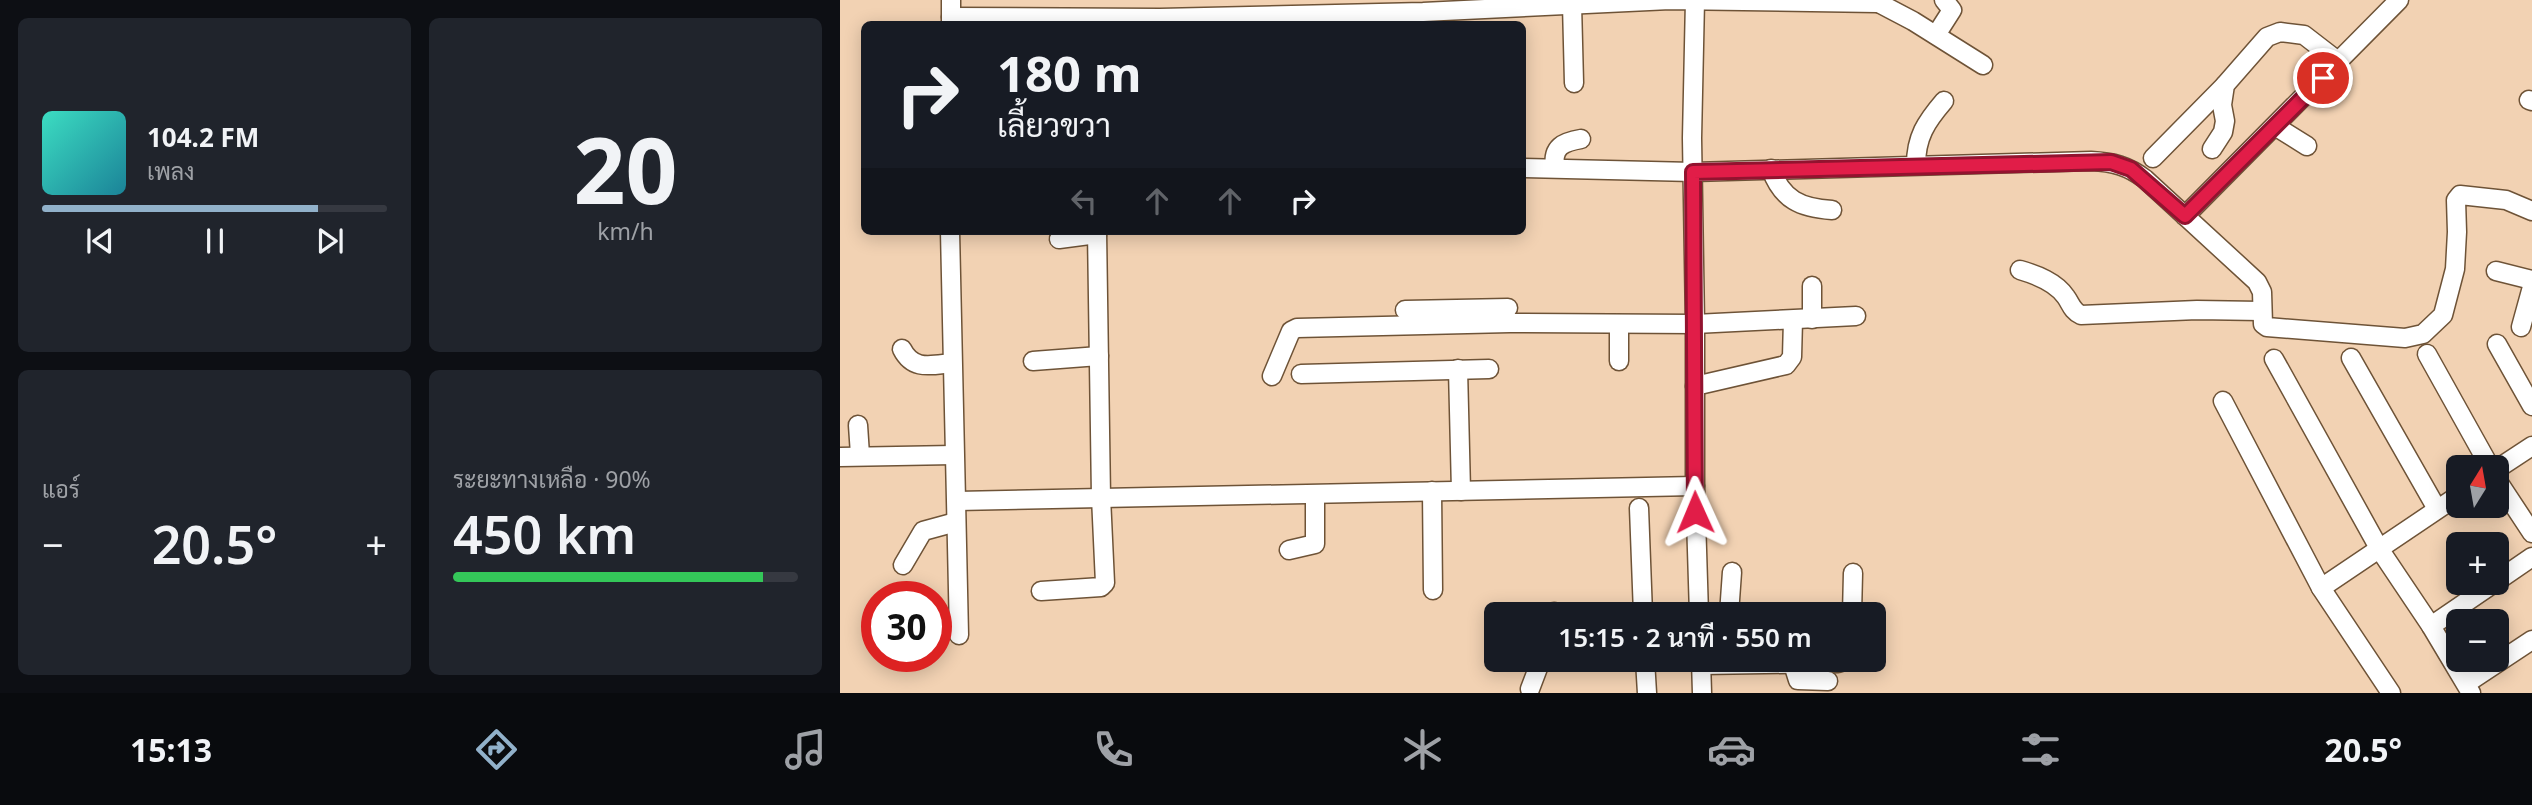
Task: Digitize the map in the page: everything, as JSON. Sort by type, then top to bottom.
[{"type":"street","points":[[951,14],[1003,9],[1093,21],[1173,9],[1695,0],[1875,1],[1983,65]]},
{"type":"street","points":[[1695,0],[1693,172],[1695,486],[1699,602]]},
{"type":"street","points":[[1936,35],[1952,10],[1944,0]]},
{"type":"street","points":[[2185,216],[2399,0]]},
{"type":"street","points":[[1572,4],[1574,83]]},
{"type":"street","points":[[2153,158],[2225,85],[2267,37],[2280,32],[2304,35],[2340,62]]},
{"type":"street","points":[[2212,149],[2223,132],[2225,121],[2222,104],[2225,85]]},
{"type":"street","points":[[1916,165],[1919,136],[1925,123],[1944,101]]},
{"type":"street","points":[[2275,126],[2307,146]]},
{"type":"street","points":[[1555,167],[1557,149],[1564,142],[1581,139]]},
{"type":"street","points":[[1526,168],[1693,172],[2111,162],[2131,169],[2257,282],[2262,292],[2263,324],[2267,327],[2405,338],[2423,334],[2443,315],[2455,269],[2456,200],[2460,195],[2506,200],[2532,211]]},
{"type":"street","points":[[1771,170],[1781,191],[1794,201],[1832,210]]},
{"type":"street","points":[[950,235],[958,635]]},
{"type":"street","points":[[1059,239],[1084,235]]},
{"type":"street","points":[[1041,591],[1101,587],[1105,583],[1097,235]]},
{"type":"street","points":[[2020,270],[2059,288],[2073,311],[2081,315],[2197,310],[2261,311]]},
{"type":"street","points":[[2496,271],[2532,280]]},
{"type":"street","points":[[1812,286],[1812,319]]},
{"type":"street","points":[[2521,327],[2532,287]]},
{"type":"street","points":[[1272,376],[1291,331],[1297,328],[1474,316],[1508,308]]},
{"type":"street","points":[[1405,310],[1619,324],[1695,324],[1856,316]]},
{"type":"street","points":[[1695,386],[1786,365],[1792,357],[1793,320]]},
{"type":"street","points":[[1619,324],[1619,361]]},
{"type":"street","points":[[2497,344],[2532,406]]},
{"type":"street","points":[[902,349],[907,359],[917,364],[952,363]]},
{"type":"street","points":[[2427,354],[2483,455]]},
{"type":"street","points":[[1033,361],[1099,356]]},
{"type":"street","points":[[2351,358],[2437,509]]},
{"type":"street","points":[[2274,359],[2380,550],[2469,688],[2532,640]]},
{"type":"street","points":[[1458,369],[1461,491]]},
{"type":"street","points":[[1301,374],[1489,369]]},
{"type":"street","points":[[2223,401],[2321,589],[2390,693]]},
{"type":"street","points":[[858,425],[860,455]]},
{"type":"street","points":[[2510,460],[2532,446]]},
{"type":"street","points":[[840,457],[954,455]]},
{"type":"street","points":[[957,501],[1695,486]]},
{"type":"street","points":[[1432,491],[1433,590]]},
{"type":"street","points":[[1289,550],[1315,544],[1315,495]]},
{"type":"street","points":[[2510,500],[2532,533]]},
{"type":"street","points":[[2321,589],[2446,503]]},
{"type":"street","points":[[1639,508],[1643,602]]},
{"type":"street","points":[[903,565],[923,531],[956,523]]},
{"type":"street","points":[[2509,573],[2532,557]]},
{"type":"street","points":[[1730,602],[1732,572]]},
{"type":"street","points":[[1852,602],[1853,573]]},
{"type":"street","points":[[2431,626],[2477,595]]},
{"type":"street","points":[[1530,689],[1536,672]]},
{"type":"street","points":[[1645,672],[1647,693]]},
{"type":"street","points":[[1702,693],[1707,672]]},
{"type":"street","points":[[1796,672],[1798,680],[1828,681]]},
{"type":"route","points":[[1695,512],[1693,172],[2111,162],[2131,169],[2145,179],[2185,216],[2323,78]]}]
